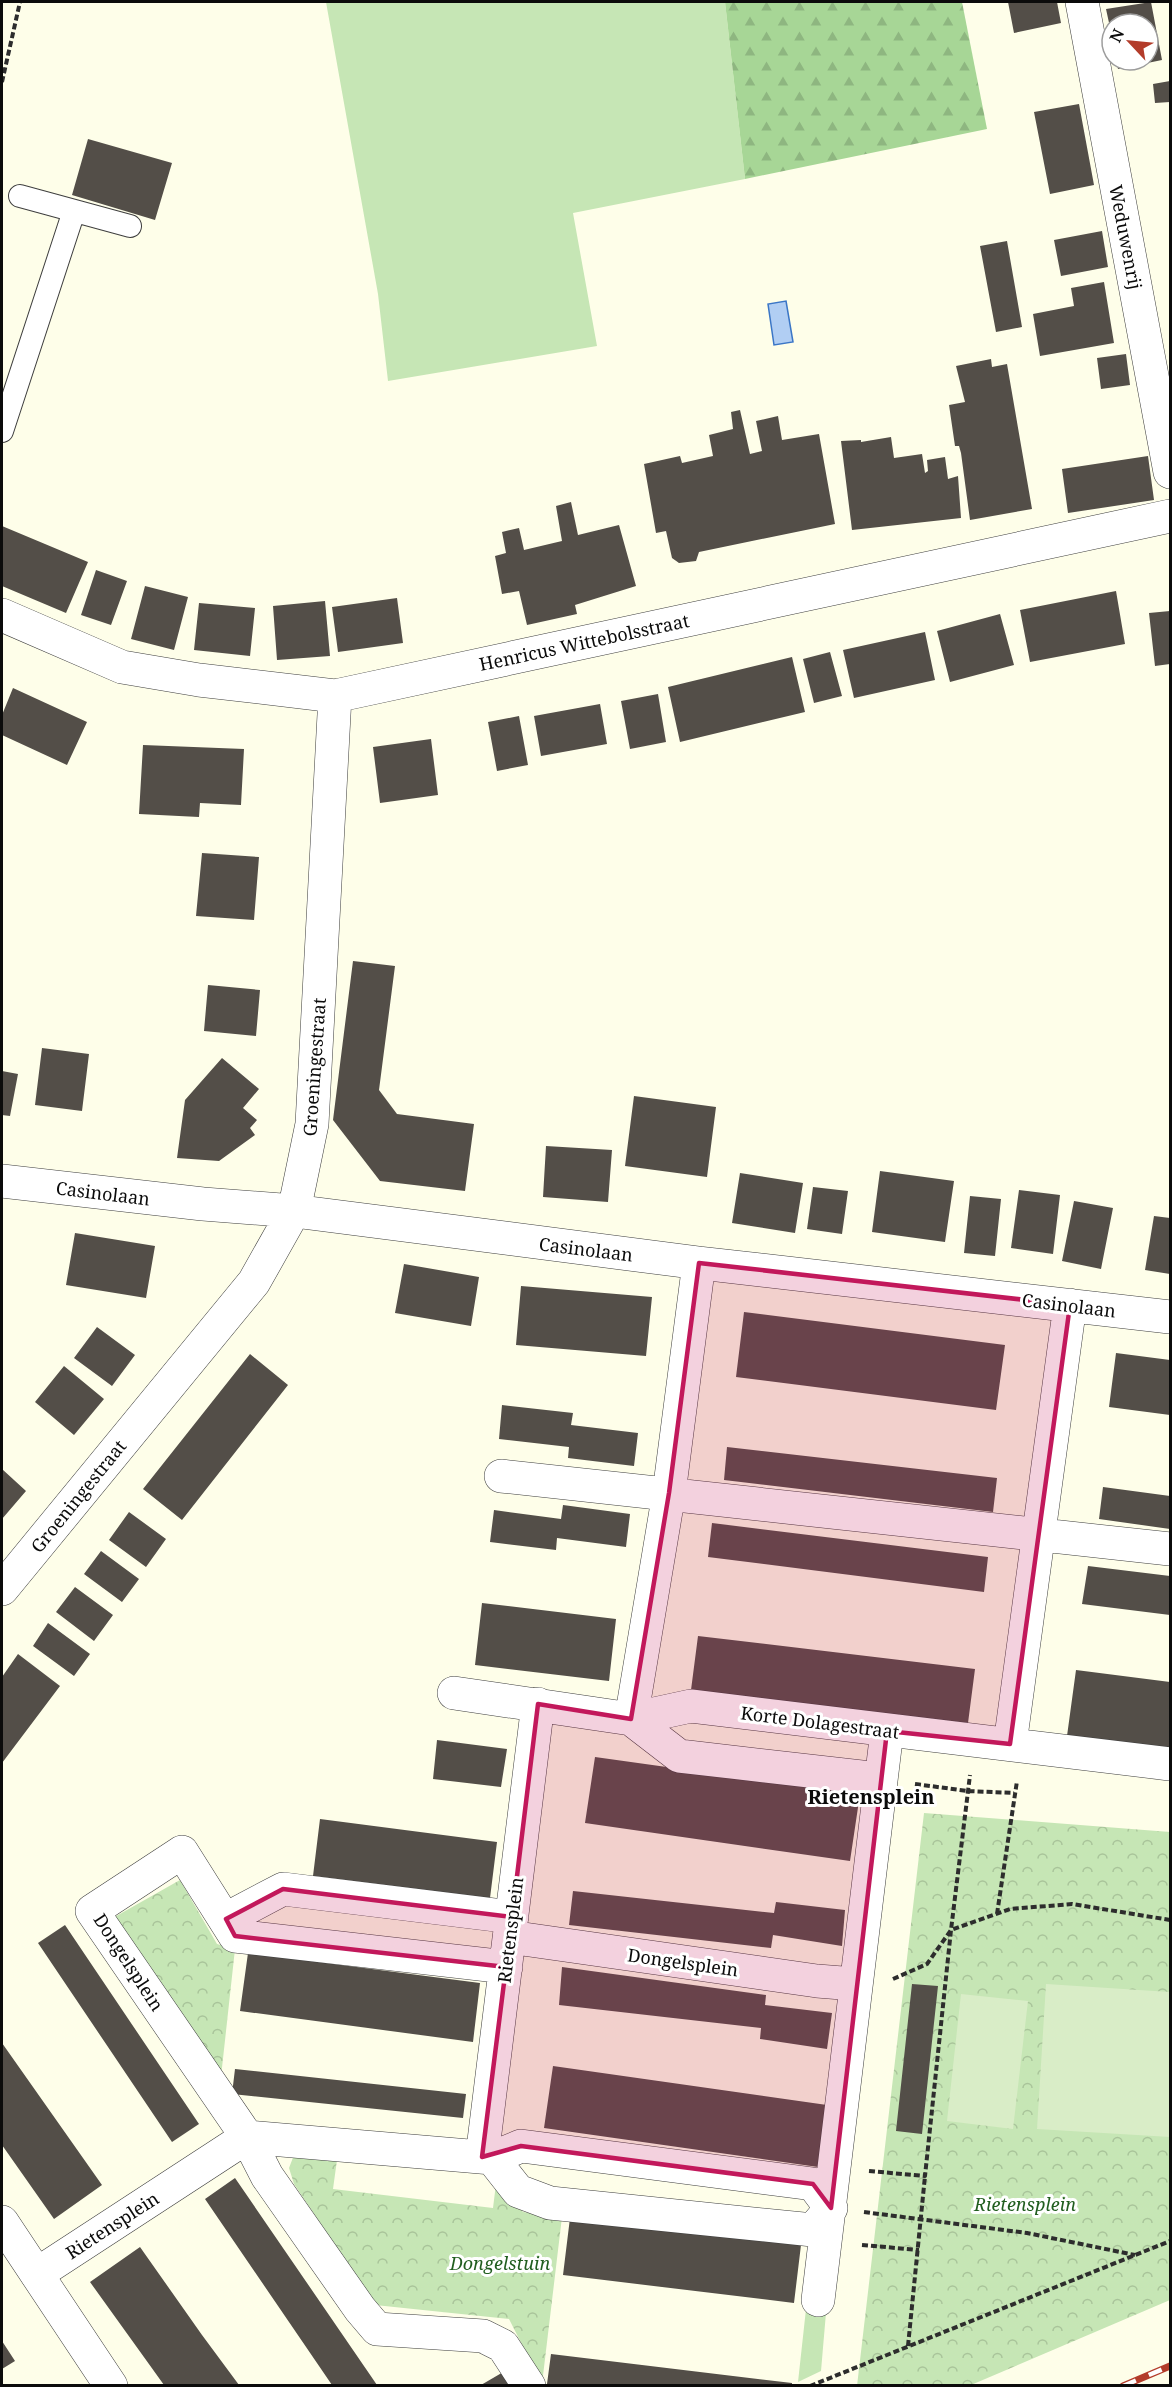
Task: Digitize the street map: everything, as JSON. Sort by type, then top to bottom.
[{"type":"street","name":"Weduwenrij","points":[[1082,2],[1170,472]]},
{"type":"street","name":"Henricus Wittebolsstraat","points":[[2,615],[122,667],[199,680],[335,696],[1170,516]]},
{"type":"street","name":"Groeningestraat","points":[[2,1589],[254,1282],[294,1211],[312,1124],[335,696]]},
{"type":"street","name":"Casinolaan","points":[[2,1181],[203,1204],[294,1211],[699,1263],[1170,1317]]},
{"type":"street","points":[[631,1719],[669,1493],[699,1263]]},
{"type":"street","points":[[1018,1745],[1039,1534],[1070,1305]]},
{"type":"street","points":[[501,1476],[1170,1549]]},
{"type":"street","name":"Korte Dolagestraat","points":[[454,1693],[631,1719],[691,1706],[1170,1764]]},
{"type":"street","name":"Rietensplein","points":[[487,2157],[509,1941],[538,1704]]},
{"type":"street","name":"Korte Dolagestraat","points":[[631,1719],[679,1756],[879,1779]]},
{"type":"street","points":[[818,2300],[836,2169],[879,1779],[887,1731]]},
{"type":"street","name":"Dongelsplein","points":[[247,2137],[92,1911],[182,1852],[226,1918],[235,1936],[509,1941]]},
{"type":"street","name":"Dongelsplein","points":[[226,1918],[283,1889],[509,1941],[855,1984]]},
{"type":"street","points":[[247,2137],[487,2157],[521,2146],[813,2184],[831,2208]]},
{"type":"street","points":[[247,2137],[267,2175],[360,2309],[378,2329],[483,2336],[503,2346],[529,2385]]},
{"type":"street","name":"Rietensplein","points":[[36,2274],[247,2137]]},
{"type":"street","points":[[487,2157],[518,2192],[550,2203],[813,2230],[831,2208]]},
{"type":"street","points":[[2,2222],[111,2385]]},
{"type":"lane","points":[[20,196],[130,226]]},
{"type":"lane","points":[[2,431],[74,211]]},
{"type":"path","points":[[2,82],[20,2]]},
{"type":"path","points":[[908,2346],[973,1741]]},
{"type":"path","points":[[997,1914],[1014,1793],[1018,1745]]},
{"type":"path","points":[[879,1779],[968,1791],[1014,1793]]},
{"type":"path","points":[[855,1984],[884,1984],[927,1964],[951,1930],[1010,1909],[1072,1904],[1170,1920]]},
{"type":"path","points":[[836,2169],[925,2176]]},
{"type":"path","points":[[831,2208],[1027,2233],[1136,2255]]},
{"type":"path","points":[[825,2241],[919,2250]]},
{"type":"path","points":[[810,2385],[1170,2241]]},
{"type":"highlighted area","points":[[699,1263],[1070,1305],[1010,1744],[887,1731],[831,2208],[813,2184],[521,2146],[482,2157],[506,1967],[235,1936],[226,1919],[283,1889],[512,1917],[538,1704],[631,1719],[669,1493]]},
{"type":"green space","points":[[326,2],[725,2],[745,179],[573,213],[597,346],[388,381],[378,294]]},
{"type":"green space","points":[[725,2],[962,2],[987,129],[745,179]]},
{"type":"green space","name":"Rietensplein","points":[[924,1813],[1170,1832],[1170,2300],[971,2385],[857,2386]]},
{"type":"green space","points":[[180,1880],[217,1944],[235,1949],[220,2086],[111,1919]]},
{"type":"green space","points":[[1046,1984],[1170,1992],[1170,2137],[1037,2129]]},
{"type":"green space","points":[[961,1994],[1028,2001],[1013,2129],[947,2121]]},
{"type":"green space","name":"Dongelstuin","points":[[294,2155],[337,2160],[333,2189],[493,2208],[497,2176],[523,2212],[562,2217],[542,2384],[509,2319],[375,2305],[294,2184],[289,2168]]},
{"type":"green space","points":[[807,2300],[827,2301],[821,2371],[798,2382]]},
{"type":"water","points":[[786,301],[793,342],[774,345],[768,304]]},
{"type":"building","points":[[1008,2],[1057,2],[1061,23],[1014,33]]},
{"type":"building","points":[[1151,2],[1153,12],[1107,12],[1106,9]]},
{"type":"building","points":[[1170,81],[1170,102],[1155,103],[1153,84]]},
{"type":"building","points":[[1079,104],[1094,185],[1050,194],[1034,112]]},
{"type":"building","points":[[88,139],[172,163],[155,220],[72,195]]},
{"type":"building","points":[[1102,231],[1108,267],[1061,276],[1054,240]]},
{"type":"building","points":[[1007,241],[1022,327],[996,332],[980,246]]},
{"type":"building","points":[[1104,282],[1114,343],[1040,356],[1033,314],[1074,306],[1071,288]]},
{"type":"building","points":[[1126,354],[1130,385],[1101,389],[1097,358]]},
{"type":"building","points":[[991,359],[992,367],[1007,364],[1032,509],[970,520],[961,453],[959,446],[955,446],[949,405],[965,402],[956,366]]},
{"type":"building","points":[[740,410],[750,454],[762,451],[756,421],[778,416],[782,440],[819,434],[835,524],[699,552],[696,561],[679,563],[672,558],[666,531],[656,533],[644,464],[680,456],[682,463],[713,456],[709,435],[733,429],[731,412]]},
{"type":"building","points":[[891,437],[894,458],[922,454],[925,473],[928,471],[927,460],[945,457],[948,479],[958,476],[961,518],[852,530],[841,441],[861,440],[861,442]]},
{"type":"building","points":[[1148,456],[1154,500],[1068,513],[1062,469]]},
{"type":"building","points":[[571,502],[578,535],[619,525],[636,586],[575,605],[577,614],[527,625],[519,591],[502,594],[495,556],[506,553],[502,532],[519,528],[524,550],[562,541],[556,506]]},
{"type":"building","points":[[2,526],[88,562],[66,613],[2,586]]},
{"type":"building","points":[[96,570],[127,581],[111,625],[81,615]]},
{"type":"building","points":[[145,586],[188,597],[174,650],[131,639]]},
{"type":"building","points":[[1116,591],[1125,644],[1030,662],[1020,610]]},
{"type":"building","points":[[397,598],[403,643],[338,652],[332,607]]},
{"type":"building","points":[[325,601],[330,656],[277,660],[273,606]]},
{"type":"building","points":[[199,603],[255,608],[250,656],[194,650]]},
{"type":"building","points":[[1170,611],[1170,664],[1155,666],[1149,613]]},
{"type":"building","points":[[1000,614],[1014,665],[950,682],[937,631]]},
{"type":"building","points":[[925,632],[935,680],[854,698],[843,650]]},
{"type":"building","points":[[830,652],[842,696],[814,703],[803,659]]},
{"type":"building","points":[[792,657],[805,712],[680,742],[668,687]]},
{"type":"building","points":[[13,688],[87,722],[67,765],[2,735],[2,715]]},
{"type":"building","points":[[658,694],[666,742],[630,749],[621,701]]},
{"type":"building","points":[[600,704],[607,744],[541,756],[534,716]]},
{"type":"building","points":[[519,716],[528,765],[497,771],[488,722]]},
{"type":"building","points":[[431,739],[438,795],[380,803],[373,747]]},
{"type":"building","points":[[143,745],[244,749],[241,805],[200,803],[199,817],[139,814]]},
{"type":"building","points":[[202,853],[259,857],[254,920],[196,916]]},
{"type":"building","points":[[353,961],[395,966],[379,1090],[397,1114],[474,1124],[465,1191],[380,1181],[333,1120]]},
{"type":"building","points":[[208,985],[260,990],[256,1036],[204,1031]]},
{"type":"building","points":[[42,1048],[89,1054],[82,1111],[35,1105]]},
{"type":"building","points":[[222,1058],[259,1089],[243,1108],[257,1120],[250,1128],[255,1135],[219,1161],[177,1158],[185,1100]]},
{"type":"building","points":[[2,1071],[18,1074],[10,1116],[2,1115]]},
{"type":"building","points":[[634,1096],[716,1107],[707,1177],[625,1166]]},
{"type":"building","points":[[546,1146],[612,1150],[608,1202],[543,1197]]},
{"type":"building","points":[[880,1171],[954,1181],[945,1242],[872,1232]]},
{"type":"building","points":[[740,1173],[803,1183],[795,1233],[732,1223]]},
{"type":"building","points":[[813,1187],[848,1191],[842,1234],[807,1229]]},
{"type":"building","points":[[1019,1190],[1060,1195],[1053,1254],[1011,1248]]},
{"type":"building","points":[[970,1196],[1001,1199],[995,1256],[964,1253]]},
{"type":"building","points":[[1074,1201],[1113,1208],[1101,1269],[1062,1261]]},
{"type":"building","points":[[1154,1216],[1170,1218],[1170,1274],[1145,1270]]},
{"type":"building","points":[[75,1233],[155,1246],[146,1298],[66,1285]]},
{"type":"building","points":[[404,1264],[479,1277],[471,1326],[395,1313]]},
{"type":"building","points":[[521,1286],[652,1297],[646,1356],[516,1345]]},
{"type":"building","points":[[744,1312],[1005,1345],[996,1410],[736,1377]]},
{"type":"building","points":[[97,1327],[135,1355],[112,1386],[74,1358]]},
{"type":"building","points":[[1116,1353],[1170,1360],[1170,1415],[1109,1407]]},
{"type":"building","points":[[250,1354],[288,1385],[182,1520],[143,1489]]},
{"type":"building","points":[[64,1366],[104,1399],[74,1435],[35,1402]]},
{"type":"building","points":[[502,1405],[573,1413],[571,1425],[638,1433],[634,1466],[568,1458],[569,1447],[499,1439]]},
{"type":"building","points":[[727,1447],[997,1478],[993,1512],[724,1480]]},
{"type":"building","points":[[2,1469],[26,1491],[2,1519]]},
{"type":"building","points":[[1103,1487],[1170,1496],[1170,1529],[1099,1519]]},
{"type":"building","points":[[563,1505],[630,1514],[626,1547],[557,1538],[556,1550],[490,1542],[494,1510],[561,1519]]},
{"type":"building","points":[[129,1512],[166,1539],[146,1567],[109,1540]]},
{"type":"building","points":[[712,1523],[988,1557],[984,1592],[708,1557]]},
{"type":"building","points":[[101,1551],[139,1579],[122,1602],[84,1574]]},
{"type":"building","points":[[1088,1566],[1170,1576],[1170,1615],[1082,1604]]},
{"type":"building","points":[[75,1587],[113,1615],[94,1641],[56,1612]]},
{"type":"building","points":[[482,1603],[616,1619],[609,1681],[475,1665]]},
{"type":"building","points":[[48,1623],[90,1654],[74,1676],[33,1646]]},
{"type":"building","points":[[698,1636],[975,1669],[968,1723],[691,1690]]},
{"type":"building","points":[[18,1654],[60,1686],[2,1763],[2,1677]]},
{"type":"building","points":[[1076,1670],[1170,1682],[1170,1749],[1067,1736]]},
{"type":"building","points":[[437,1740],[507,1749],[501,1787],[433,1779]]},
{"type":"building","points":[[595,1757],[860,1794],[850,1861],[585,1823]]},
{"type":"building","points":[[320,1819],[497,1842],[490,1898],[313,1876]]},
{"type":"building","points":[[573,1891],[774,1913],[776,1902],[845,1910],[842,1946],[773,1935],[771,1948],[569,1925]]},
{"type":"building","points":[[65,1925],[199,2124],[172,2142],[38,1943]]},
{"type":"building","points":[[248,1953],[480,1983],[473,2042],[240,2011]]},
{"type":"building","points":[[562,1967],[766,1995],[765,2005],[832,2013],[827,2049],[760,2039],[761,2028],[559,2005]]},
{"type":"building","points":[[912,1984],[938,1986],[922,2134],[896,2131]]},
{"type":"building","points":[[2,2043],[102,2185],[54,2219],[2,2145]]},
{"type":"building","points":[[553,2066],[827,2105],[818,2167],[544,2128]]},
{"type":"building","points":[[235,2069],[466,2094],[463,2118],[232,2094]]},
{"type":"building","points":[[235,2178],[377,2385],[332,2385],[205,2199]]},
{"type":"building","points":[[570,2218],[801,2245],[794,2303],[563,2275]]},
{"type":"building","points":[[140,2247],[239,2385],[164,2385],[90,2282]]},
{"type":"building","points":[[2,2341],[15,2361],[2,2369]]},
{"type":"building","points":[[551,2354],[792,2383],[792,2385],[547,2384]]},
{"type":"building","points":[[505,2371],[513,2385],[481,2385]]},
{"type":"railway","points":[[1123,2386],[1170,2366]]},
{"type":"district","name":"Rietensplein","points":[[871,1796]]}]
